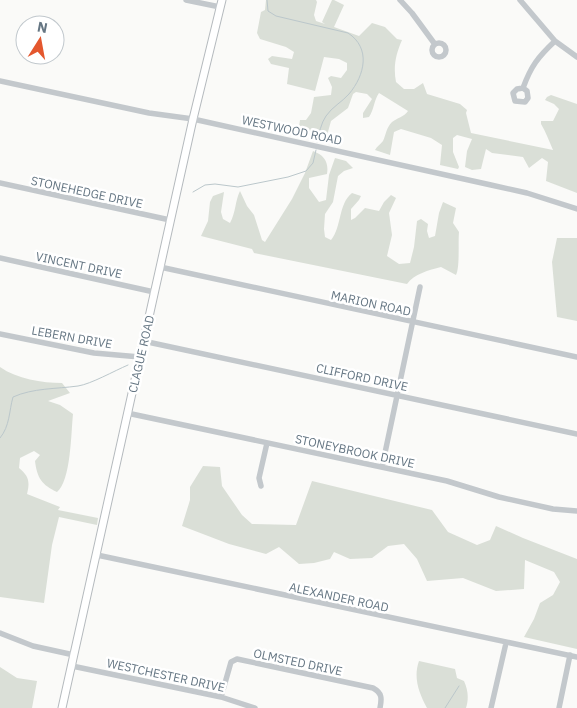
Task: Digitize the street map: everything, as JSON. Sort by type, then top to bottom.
[{"type":"main road","name":"CLAGUE ROAD","points":[[62,708],[170,220],[221,4]]},
{"type":"street","points":[[186,0],[221,4]]},
{"type":"street","points":[[400,0],[434,43]]},
{"type":"street","points":[[520,0],[555,41],[577,57]]},
{"type":"street","points":[[523,88],[531,68],[539,56],[555,41]]},
{"type":"street","name":"WESTWOOD ROAD","points":[[0,81],[149,113],[193,119],[527,193],[577,209]]},
{"type":"street","name":"STONEHEDGE DRIVE","points":[[0,183],[170,220]]},
{"type":"street","name":"VINCENT DRIVE","points":[[0,258],[154,292]]},
{"type":"street","name":"MARION ROAD","points":[[160,267],[577,358]]},
{"type":"street","points":[[382,467],[420,287]]},
{"type":"street","name":"LEBERN DRIVE","points":[[0,334],[94,353],[140,357]]},
{"type":"street","name":"CLIFFORD DRIVE","points":[[144,342],[577,434]]},
{"type":"street","name":"STONEYBROOK DRIVE","points":[[127,413],[447,481],[498,497],[553,509],[577,511]]},
{"type":"street","points":[[262,486],[259,478],[267,442]]},
{"type":"street","name":"ALEXANDER ROAD","points":[[97,555],[577,657]]},
{"type":"street","points":[[0,633],[34,646],[74,655]]},
{"type":"street","points":[[491,708],[506,643]]},
{"type":"street","points":[[559,708],[570,656]]},
{"type":"street","name":"OLMSTED DRIVE","points":[[221,697],[231,662],[237,659],[373,688],[380,692],[382,700],[380,708]]},
{"type":"street","name":"WESTCHESTER DRIVE","points":[[72,666],[221,697],[255,708]]},
{"type":"shaded area","points":[[266,0],[316,0],[314,15],[316,21],[325,24],[322,22],[332,0],[334,0],[344,5],[334,27],[359,36],[372,23],[385,27],[397,39],[402,40],[396,60],[396,82],[404,89],[414,89],[423,83],[427,94],[460,104],[467,110],[471,133],[553,150],[541,121],[553,121],[559,109],[554,104],[545,100],[551,95],[577,104],[577,193],[546,181],[548,162],[542,158],[529,168],[523,157],[492,153],[486,149],[481,169],[472,170],[465,167],[467,151],[472,139],[457,135],[453,138],[453,152],[459,167],[458,169],[440,165],[442,145],[431,138],[401,129],[394,132],[390,155],[375,150],[383,141],[390,124],[408,111],[379,93],[369,117],[363,118],[363,113],[372,99],[367,94],[356,92],[353,94],[348,108],[331,121],[326,139],[298,133],[300,120],[306,120],[311,113],[314,97],[331,95],[332,87],[328,78],[331,76],[341,78],[347,70],[347,63],[339,59],[324,57],[315,91],[287,84],[289,68],[271,64],[268,59],[272,56],[292,59],[294,52],[286,47],[260,39],[257,33],[261,12],[265,10]]},
{"type":"shaded area","points":[[313,151],[323,157],[327,166],[327,174],[309,178],[309,188],[319,202],[326,200],[329,175],[335,158],[346,161],[353,168],[344,171],[338,176],[333,202],[325,214],[325,237],[331,240],[337,229],[344,203],[352,193],[361,196],[351,209],[351,220],[365,208],[379,211],[391,195],[396,198],[389,213],[392,235],[387,256],[399,264],[410,263],[417,221],[421,219],[428,224],[429,238],[435,236],[443,202],[456,208],[453,223],[459,232],[456,275],[441,267],[418,275],[407,284],[254,253],[252,249],[201,236],[208,221],[210,202],[213,196],[224,192],[221,212],[223,219],[230,223],[240,191],[247,206],[254,215],[262,240],[265,242],[292,199]]},
{"type":"shaded area","points":[[557,238],[577,238],[577,321],[557,317],[552,262]]},
{"type":"shaded area","points":[[0,367],[14,375],[46,382],[62,383],[70,393],[48,401],[60,405],[73,414],[70,456],[62,486],[57,492],[41,480],[35,461],[40,455],[34,451],[20,458],[19,468],[28,480],[27,494],[60,507],[58,510],[98,518],[97,525],[59,517],[52,545],[44,603],[0,597]]},
{"type":"shaded area","points":[[203,466],[220,467],[222,486],[242,515],[252,524],[296,525],[312,481],[432,510],[448,532],[477,545],[490,540],[496,526],[577,559],[577,649],[524,637],[540,603],[553,595],[560,582],[554,572],[525,560],[524,589],[496,591],[463,578],[427,581],[417,559],[404,544],[388,546],[372,558],[350,559],[334,552],[330,559],[299,564],[279,547],[266,554],[229,544],[182,526],[190,500],[190,487]]},
{"type":"shaded area","points":[[419,661],[455,669],[457,678],[464,681],[466,688],[468,697],[466,708],[427,708],[418,685],[417,667]]},
{"type":"shaded area","points":[[0,667],[17,678],[37,681],[32,708],[0,708]]},
{"type":"waterway","points":[[267,0],[268,11],[276,16],[348,33],[355,39],[363,54],[362,70],[359,79],[349,94],[326,116],[321,125],[317,142]]},
{"type":"waterway","points":[[193,192],[205,185],[215,184],[238,187],[288,177],[306,171],[313,163],[316,150]]},
{"type":"waterway","points":[[0,438],[7,423],[13,397],[37,390],[83,385],[128,365]]},
{"type":"waterway","points":[[445,708],[459,686]]}]
